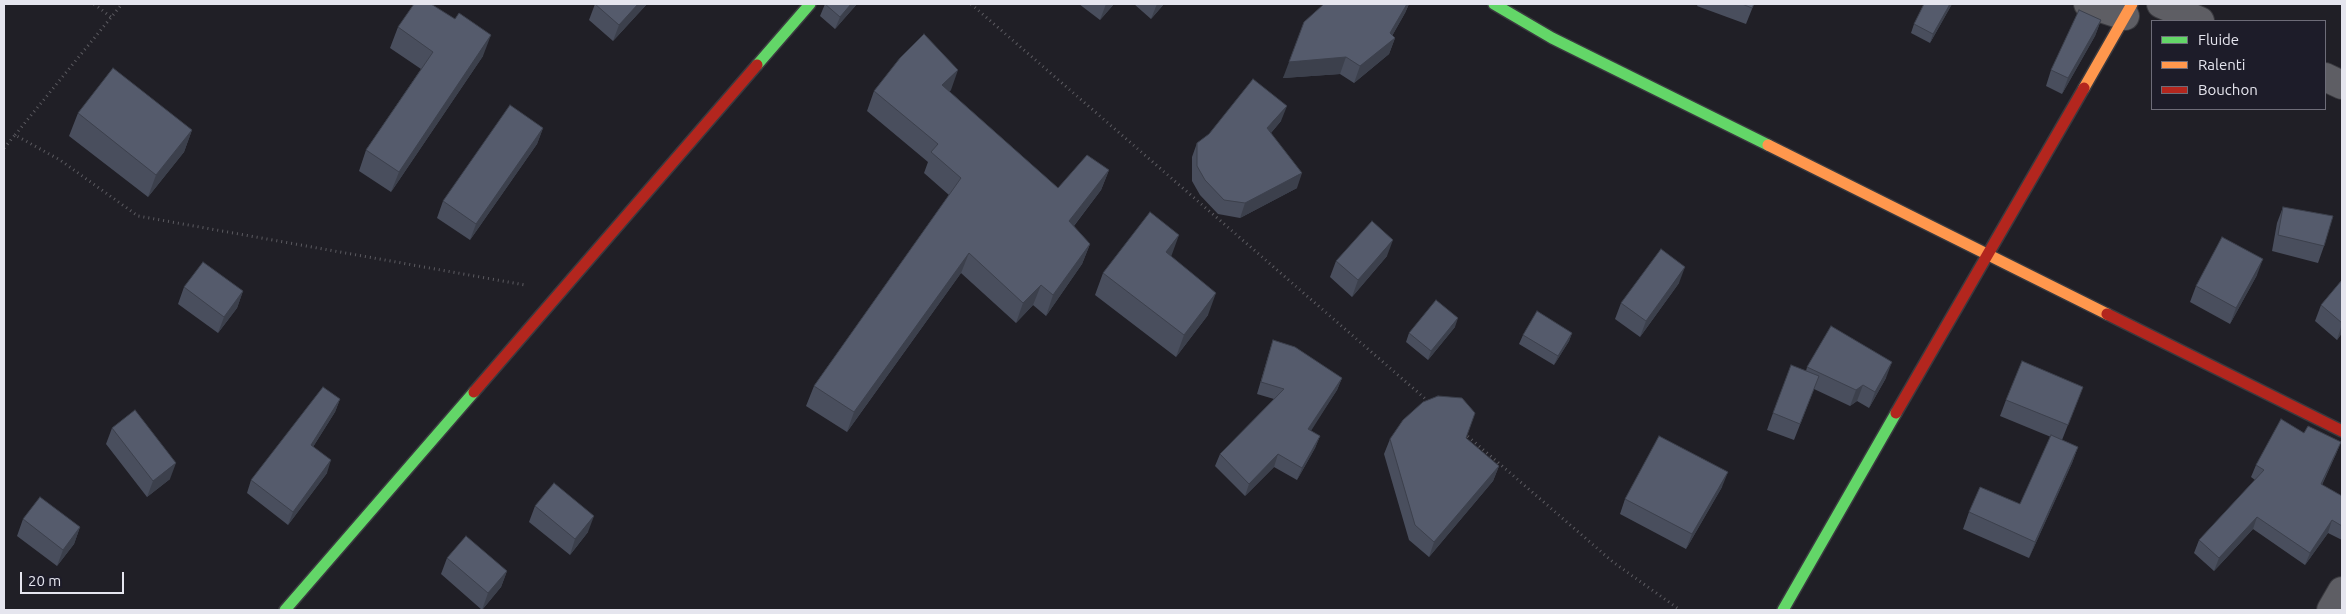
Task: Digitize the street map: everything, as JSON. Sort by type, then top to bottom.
[{"type":"street","points":[[285,610],[810,4]]},
{"type":"street","points":[[1494,4],[1552,38],[2342,431]]},
{"type":"street","points":[[1784,610],[2129,10],[2088,4]]},
{"type":"street","points":[[2162,4],[2198,20]]},
{"type":"street","points":[[2326,77],[2342,85]]},
{"type":"street","points":[[2331,610],[2342,591]]},
{"type":"path","points":[[94,4],[110,17]]},
{"type":"path","points":[[4,148],[122,4]]},
{"type":"path","points":[[971,4],[1434,406]]},
{"type":"path","points":[[15,135],[60,160],[138,216],[562,292]]},
{"type":"path","points":[[1456,426],[1614,562],[1680,610]]},
{"type":"building","points":[[414,4],[431,4],[455,19],[459,13],[491,35],[399,172],[366,150],[433,52],[398,27]]},
{"type":"building","points":[[595,4],[638,4],[619,25]]},
{"type":"building","points":[[825,4],[851,4],[840,17]]},
{"type":"building","points":[[1324,4],[1407,4],[1390,33],[1395,38],[1360,66],[1346,57],[1289,62],[1304,22]]},
{"type":"building","points":[[1742,4],[1754,4],[1752,8]]},
{"type":"building","points":[[1924,4],[1950,4],[1933,34],[1914,24]]},
{"type":"building","points":[[2079,10],[2101,20],[2068,78],[2051,70]]},
{"type":"building","points":[[924,34],[958,70],[942,85],[1058,188],[1087,155],[1109,170],[1069,221],[1090,244],[1053,295],[1041,285],[1023,303],[969,253],[854,412],[814,386],[961,178],[931,152],[938,144],[874,91],[900,58]]},
{"type":"building","points":[[113,68],[192,130],[156,175],[78,113]]},
{"type":"building","points":[[1253,79],[1287,106],[1267,128],[1302,173],[1245,203],[1224,200],[1205,180],[1197,166],[1197,143],[1209,134]]},
{"type":"building","points":[[510,105],[543,128],[476,224],[443,201]]},
{"type":"building","points":[[2283,207],[2333,216],[2324,246],[2278,235]]},
{"type":"building","points":[[1150,212],[1179,235],[1166,252],[1216,293],[1184,335],[1103,273]]},
{"type":"building","points":[[1372,221],[1393,240],[1358,280],[1336,261]]},
{"type":"building","points":[[2222,237],[2263,259],[2236,308],[2196,286]]},
{"type":"building","points":[[1661,249],[1685,267],[1646,321],[1621,303]]},
{"type":"building","points":[[203,262],[243,291],[224,317],[184,287]]},
{"type":"building","points":[[2342,280],[2342,323],[2321,305]]},
{"type":"building","points":[[1436,300],[1458,318],[1431,351],[1409,333]]},
{"type":"building","points":[[1537,311],[1572,333],[1558,356],[1523,335]]},
{"type":"building","points":[[1831,326],[1892,362],[1875,392],[1863,385],[1856,390],[1807,367]]},
{"type":"building","points":[[1273,340],[1295,347],[1342,378],[1308,429],[1320,436],[1302,468],[1278,454],[1249,484],[1220,454],[1284,389],[1261,382]]},
{"type":"building","points":[[2022,361],[2083,387],[2068,425],[2006,400]]},
{"type":"building","points":[[1791,365],[1819,376],[1800,424],[1773,413]]},
{"type":"building","points":[[323,387],[340,399],[311,445],[331,460],[293,512],[251,480]]},
{"type":"building","points":[[1438,396],[1462,398],[1475,413],[1466,438],[1499,466],[1434,542],[1415,525],[1390,439],[1403,420],[1423,402]]},
{"type":"building","points":[[135,410],[176,463],[153,481],[112,428]]},
{"type":"building","points":[[2281,419],[2304,433],[2308,426],[2341,442],[2321,484],[2342,496],[2342,526],[2332,520],[2310,553],[2257,517],[2219,558],[2199,540],[2264,470],[2256,465]]},
{"type":"building","points":[[2051,435],[2078,447],[2035,542],[1969,512],[1980,487],[2020,504]]},
{"type":"building","points":[[1659,436],[1728,472],[1692,534],[1625,499]]},
{"type":"building","points":[[554,483],[594,516],[575,539],[535,506]]},
{"type":"building","points":[[40,497],[80,527],[63,550],[23,519]]},
{"type":"building","points":[[466,536],[507,571],[488,593],[447,558]]},
{"type":"traffic: fast","points":[[757,65],[810,4]]},
{"type":"traffic: fast","points":[[1494,4],[1552,38],[1768,145]]},
{"type":"traffic: fast","points":[[285,610],[474,392]]},
{"type":"traffic: fast","points":[[1783,610],[1896,413]]},
{"type":"traffic: slow","points":[[2084,88],[2132,4]]},
{"type":"traffic: slow","points":[[1768,145],[2107,314]]},
{"type":"traffic: jam","points":[[474,392],[757,65]]},
{"type":"traffic: jam","points":[[1896,413],[2084,88]]},
{"type":"traffic: jam","points":[[2107,314],[2342,431]]}]
